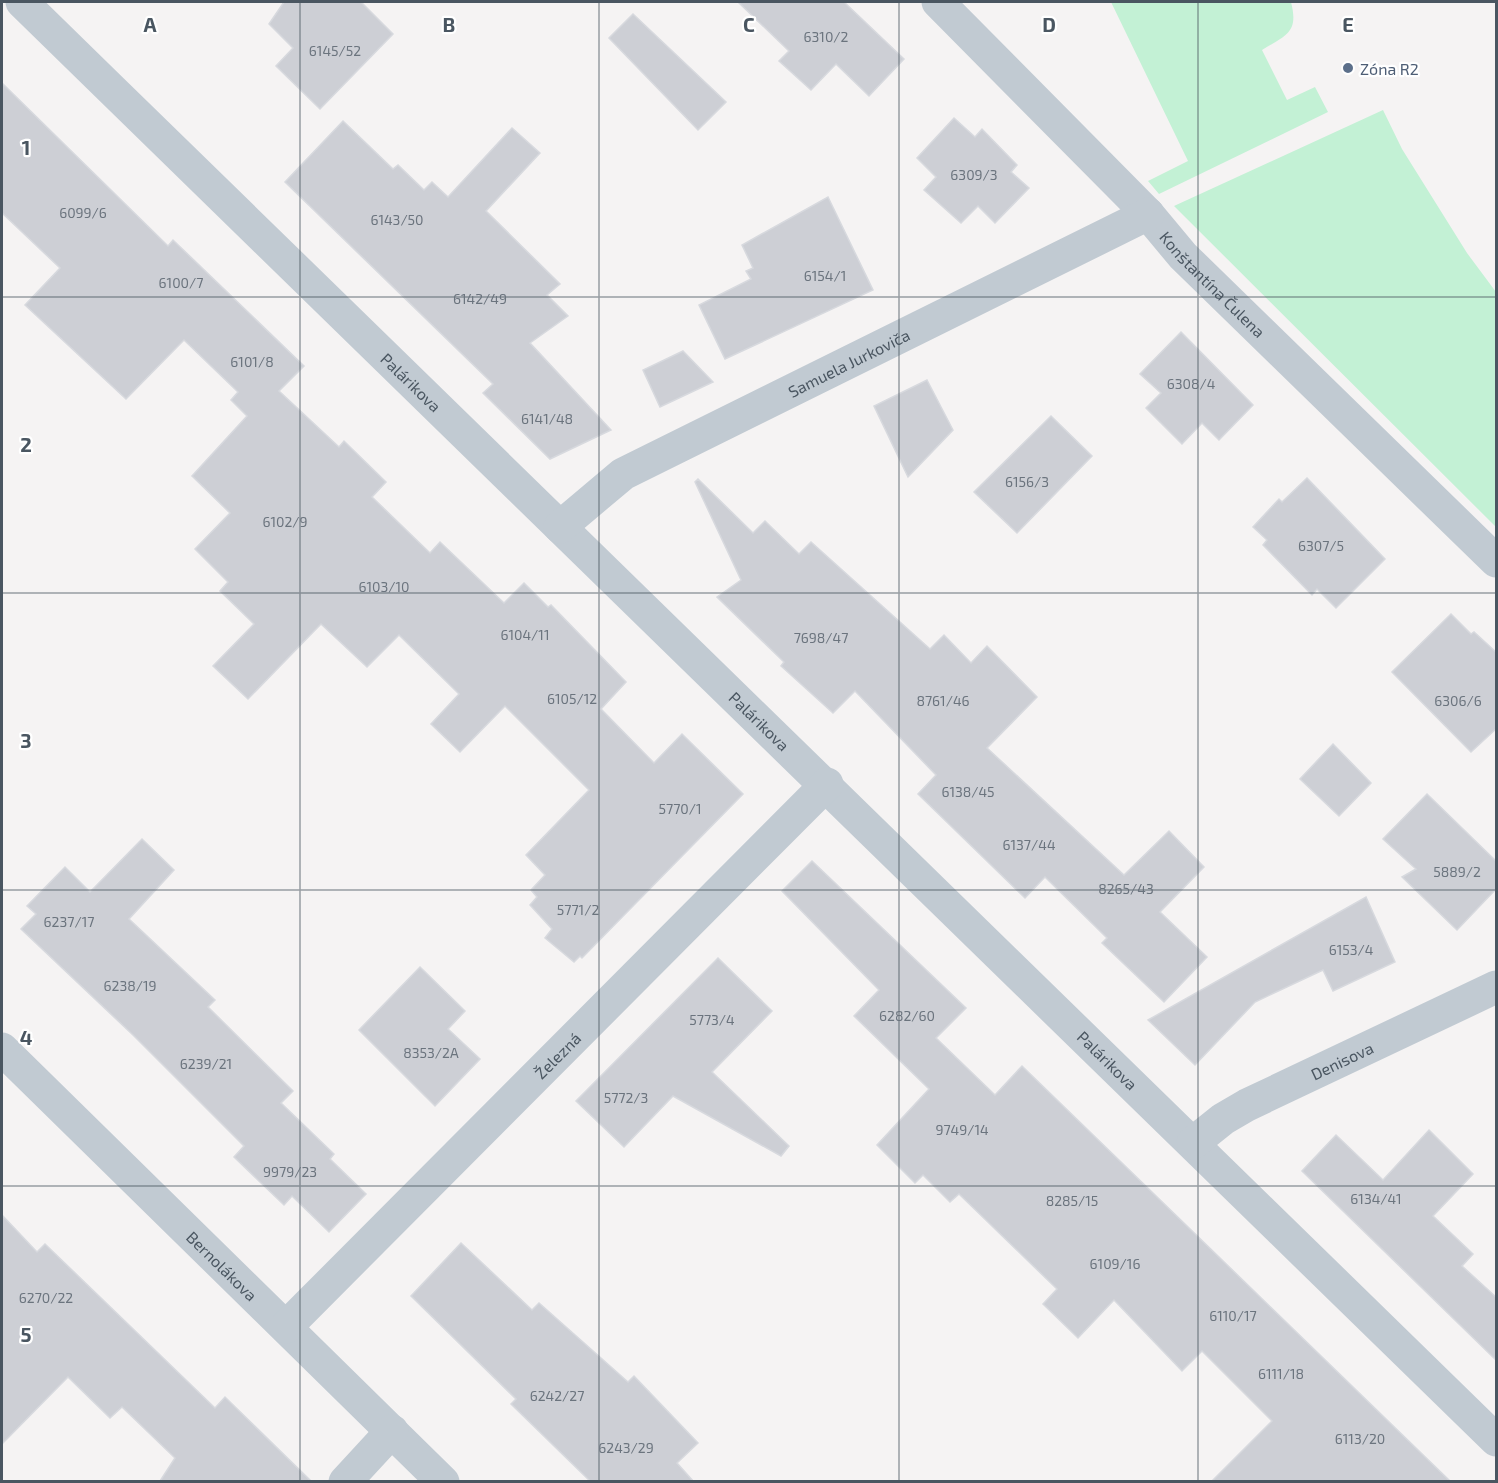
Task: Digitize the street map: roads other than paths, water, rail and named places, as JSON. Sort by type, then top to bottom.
[{"type":"street","name":"Palárikova","points":[[22,2],[827,784],[1497,1440]]},
{"type":"street","name":"Konštantína Čulena","points":[[938,2],[1148,213],[1183,256],[1497,561]]},
{"type":"street","name":"Samuela Jurkoviča","points":[[560,526],[622,474],[1148,213]]},
{"type":"street","name":"Železná","points":[[286,1327],[827,784]]},
{"type":"street","name":"Denisova","points":[[1194,1143],[1223,1119],[1247,1106],[1497,987]]},
{"type":"street","name":"Bernolákova","points":[[2,1049],[443,1482]]},
{"type":"street","points":[[345,1482],[392,1431]]},
{"type":"place","name":"Zóna R2","points":[[1348,68]]}]
